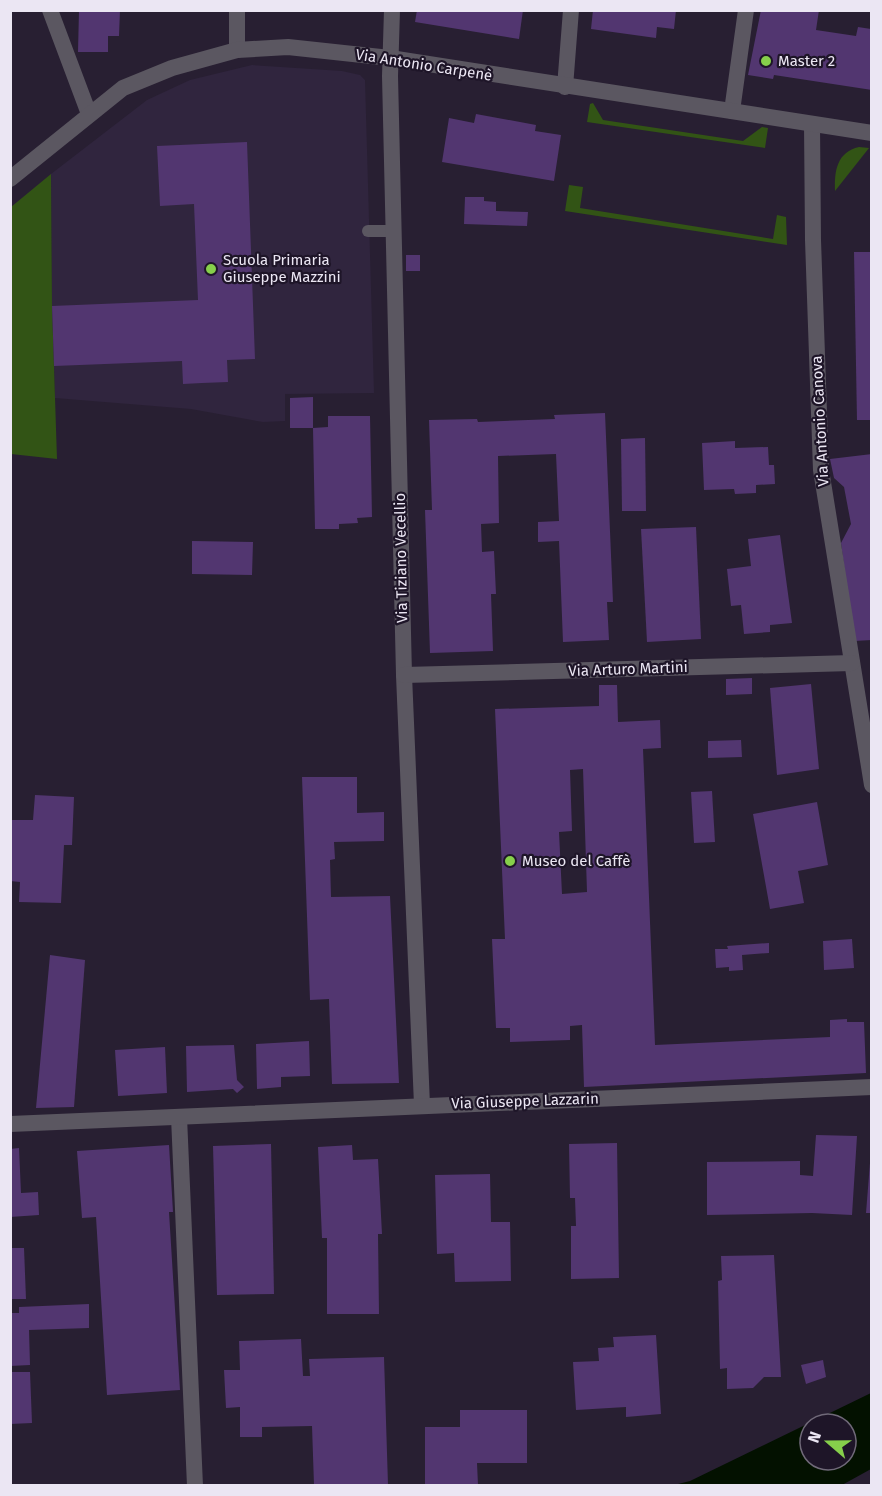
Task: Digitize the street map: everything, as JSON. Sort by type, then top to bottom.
[{"type":"street","points":[[50,10],[89,114]]},
{"type":"street","points":[[237,10],[237,50]]},
{"type":"street","name":"Via Tiziano Vecellio","points":[[392,10],[390,58],[393,231],[404,675],[422,1105]]},
{"type":"street","points":[[566,87],[571,10]]},
{"type":"street","points":[[732,111],[746,10]]},
{"type":"street","name":"Via Antonio Carpenè","points":[[10,179],[123,88],[172,68],[237,50],[288,47],[390,58],[872,134]]},
{"type":"street","name":"Via Antonio Canova","points":[[812,124],[813,240],[821,470],[872,785]]},
{"type":"street","name":"Via Arturo Martini","points":[[404,675],[852,663]]},
{"type":"street","name":"Via Giuseppe Lazzarin","points":[[10,1124],[872,1087]]},
{"type":"street","points":[[179,1117],[195,1485]]},
{"type":"lane","points":[[368,231],[393,231]]},
{"type":"shaded area","name":"Scuola Primaria Giuseppe Mazzini","points":[[252,65],[342,71],[360,75],[365,80],[374,393],[285,394],[285,421],[263,422],[191,409],[55,398],[51,174],[147,100],[190,80]]},
{"type":"shaded area","points":[[871,1393],[871,1469],[842,1485],[674,1485],[690,1481],[798,1428],[798,1472],[858,1472],[858,1412],[832,1412]]},
{"type":"green space","points":[[593,103],[603,120],[743,141],[762,127],[768,128],[765,148],[587,122],[590,104]]},
{"type":"green space","points":[[859,147],[869,148],[835,191],[838,163],[846,153]]},
{"type":"green space","points":[[51,174],[57,459],[11,454],[11,207]]},
{"type":"green space","points":[[569,185],[583,187],[580,208],[773,239],[777,215],[786,217],[787,245],[565,211]]},
{"type":"building","points":[[79,10],[120,10],[119,36],[108,36],[108,52],[78,52]]},
{"type":"building","points":[[417,10],[523,10],[519,39],[415,22]]},
{"type":"building","points":[[593,10],[676,10],[674,29],[657,27],[656,38],[591,29]]},
{"type":"building","points":[[761,10],[819,10],[816,30],[856,36],[858,27],[871,29],[872,90],[774,75],[773,79],[748,75]]},
{"type":"building","points":[[476,114],[536,125],[535,131],[561,135],[554,181],[442,162],[449,118],[474,123]]},
{"type":"building","points":[[247,142],[255,359],[227,360],[228,382],[183,384],[182,361],[54,366],[52,306],[198,300],[194,204],[160,206],[157,146]]},
{"type":"building","points":[[465,197],[484,197],[484,201],[496,202],[496,211],[528,212],[527,226],[464,224]]},
{"type":"building","points":[[854,252],[872,252],[872,420],[857,420]]},
{"type":"building","points":[[406,255],[420,255],[420,271],[406,271]]},
{"type":"building","points":[[313,397],[313,428],[290,428],[290,398]]},
{"type":"building","points":[[605,413],[613,602],[607,602],[609,640],[563,642],[559,541],[538,542],[538,522],[559,521],[556,454],[498,456],[499,523],[481,524],[482,552],[494,551],[496,594],[491,594],[493,651],[430,653],[425,510],[432,510],[429,420],[477,419],[478,422],[555,419],[554,415]]},
{"type":"building","points":[[328,416],[370,416],[372,517],[357,518],[358,523],[339,524],[339,529],[315,529],[313,428],[328,427]]},
{"type":"building","points":[[645,438],[646,511],[622,511],[621,439]]},
{"type":"building","points":[[735,441],[735,448],[768,447],[769,465],[774,465],[775,484],[756,485],[756,493],[735,494],[734,489],[704,490],[702,443]]},
{"type":"building","points":[[872,454],[872,640],[854,641],[841,543],[851,524],[844,487],[834,478],[830,459]]},
{"type":"building","points":[[696,527],[701,639],[647,642],[641,529]]},
{"type":"building","points":[[780,535],[792,623],[770,625],[770,632],[744,634],[741,605],[731,606],[727,569],[751,566],[748,539]]},
{"type":"building","points":[[192,541],[253,542],[252,575],[192,574]]},
{"type":"building","points":[[752,678],[752,694],[726,695],[726,679]]},
{"type":"building","points":[[811,684],[819,769],[777,775],[770,688]]},
{"type":"building","points":[[599,685],[617,685],[618,722],[660,720],[661,748],[643,749],[655,1045],[830,1037],[830,1020],[847,1019],[847,1022],[864,1022],[866,1073],[584,1087],[582,1025],[570,1026],[570,1040],[510,1042],[510,1028],[496,1028],[492,939],[505,939],[495,709],[599,706]],"holes":[[[583,769],[587,892],[562,894],[559,832],[572,831],[570,770]]]},
{"type":"building","points":[[741,740],[742,757],[708,758],[708,741]]},
{"type":"building","points":[[302,777],[357,777],[357,813],[384,812],[384,841],[334,842],[335,859],[330,860],[331,897],[390,896],[399,1083],[332,1084],[329,999],[310,1000]]},
{"type":"building","points":[[712,791],[715,842],[694,843],[691,792]]},
{"type":"building","points":[[35,795],[74,797],[72,845],[64,845],[61,903],[19,902],[20,882],[10,881],[10,820],[33,820]]},
{"type":"building","points":[[817,802],[828,865],[798,871],[804,903],[770,909],[753,814]]},
{"type":"building","points":[[852,939],[854,968],[824,970],[823,941]]},
{"type":"building","points":[[769,943],[769,953],[742,955],[743,970],[729,971],[729,967],[716,968],[715,949]]},
{"type":"building","points":[[50,955],[85,960],[74,1107],[36,1108]]},
{"type":"building","points":[[309,1041],[310,1076],[281,1077],[281,1087],[257,1089],[256,1044]]},
{"type":"building","points":[[234,1045],[237,1080],[244,1087],[237,1093],[233,1089],[187,1092],[186,1046]]},
{"type":"building","points":[[165,1047],[167,1093],[118,1096],[115,1050]]},
{"type":"building","points":[[816,1135],[857,1136],[852,1215],[812,1213],[707,1215],[707,1162],[800,1161],[800,1175],[813,1176]]},
{"type":"building","points":[[617,1143],[619,1278],[571,1279],[571,1226],[576,1226],[575,1198],[570,1198],[569,1144]]},
{"type":"building","points":[[271,1144],[274,1294],[217,1295],[213,1146]]},
{"type":"building","points":[[169,1145],[173,1212],[169,1212],[180,1390],[107,1395],[96,1217],[82,1218],[77,1151]]},
{"type":"building","points":[[352,1145],[353,1160],[378,1159],[382,1234],[378,1234],[379,1314],[327,1314],[327,1238],[322,1238],[318,1147]]},
{"type":"building","points":[[19,1148],[21,1193],[38,1192],[39,1215],[10,1217],[10,1149]]},
{"type":"building","points":[[870,1163],[872,1163],[872,1213],[866,1213]]},
{"type":"building","points":[[490,1174],[491,1222],[510,1222],[511,1281],[455,1282],[454,1253],[437,1254],[435,1175]]},
{"type":"building","points":[[10,1248],[24,1248],[26,1299],[10,1299]]},
{"type":"building","points":[[774,1255],[781,1377],[764,1377],[753,1388],[727,1389],[727,1368],[720,1369],[718,1281],[722,1280],[721,1256]]},
{"type":"building","points":[[89,1304],[89,1328],[29,1330],[30,1365],[10,1366],[10,1313],[19,1313],[19,1307]]},
{"type":"building","points":[[656,1335],[661,1414],[626,1417],[626,1407],[576,1410],[573,1362],[599,1361],[598,1348],[614,1347],[613,1337]]},
{"type":"building","points":[[301,1339],[303,1376],[310,1376],[309,1359],[384,1357],[388,1485],[314,1485],[312,1426],[262,1427],[262,1437],[240,1437],[240,1407],[226,1408],[224,1370],[240,1370],[239,1341]]},
{"type":"building","points":[[823,1360],[826,1377],[806,1384],[801,1365]]},
{"type":"building","points":[[10,1372],[30,1372],[32,1423],[10,1424]]},
{"type":"building","points":[[460,1410],[527,1410],[527,1463],[477,1463],[478,1485],[425,1485],[425,1427],[460,1427]]},
{"type":"place","name":"Master 2","points":[[766,61]]},
{"type":"place","name":"Scuola Primaria Giuseppe Mazzini","points":[[211,269]]},
{"type":"place","name":"Museo del Caffè","points":[[510,861]]}]
